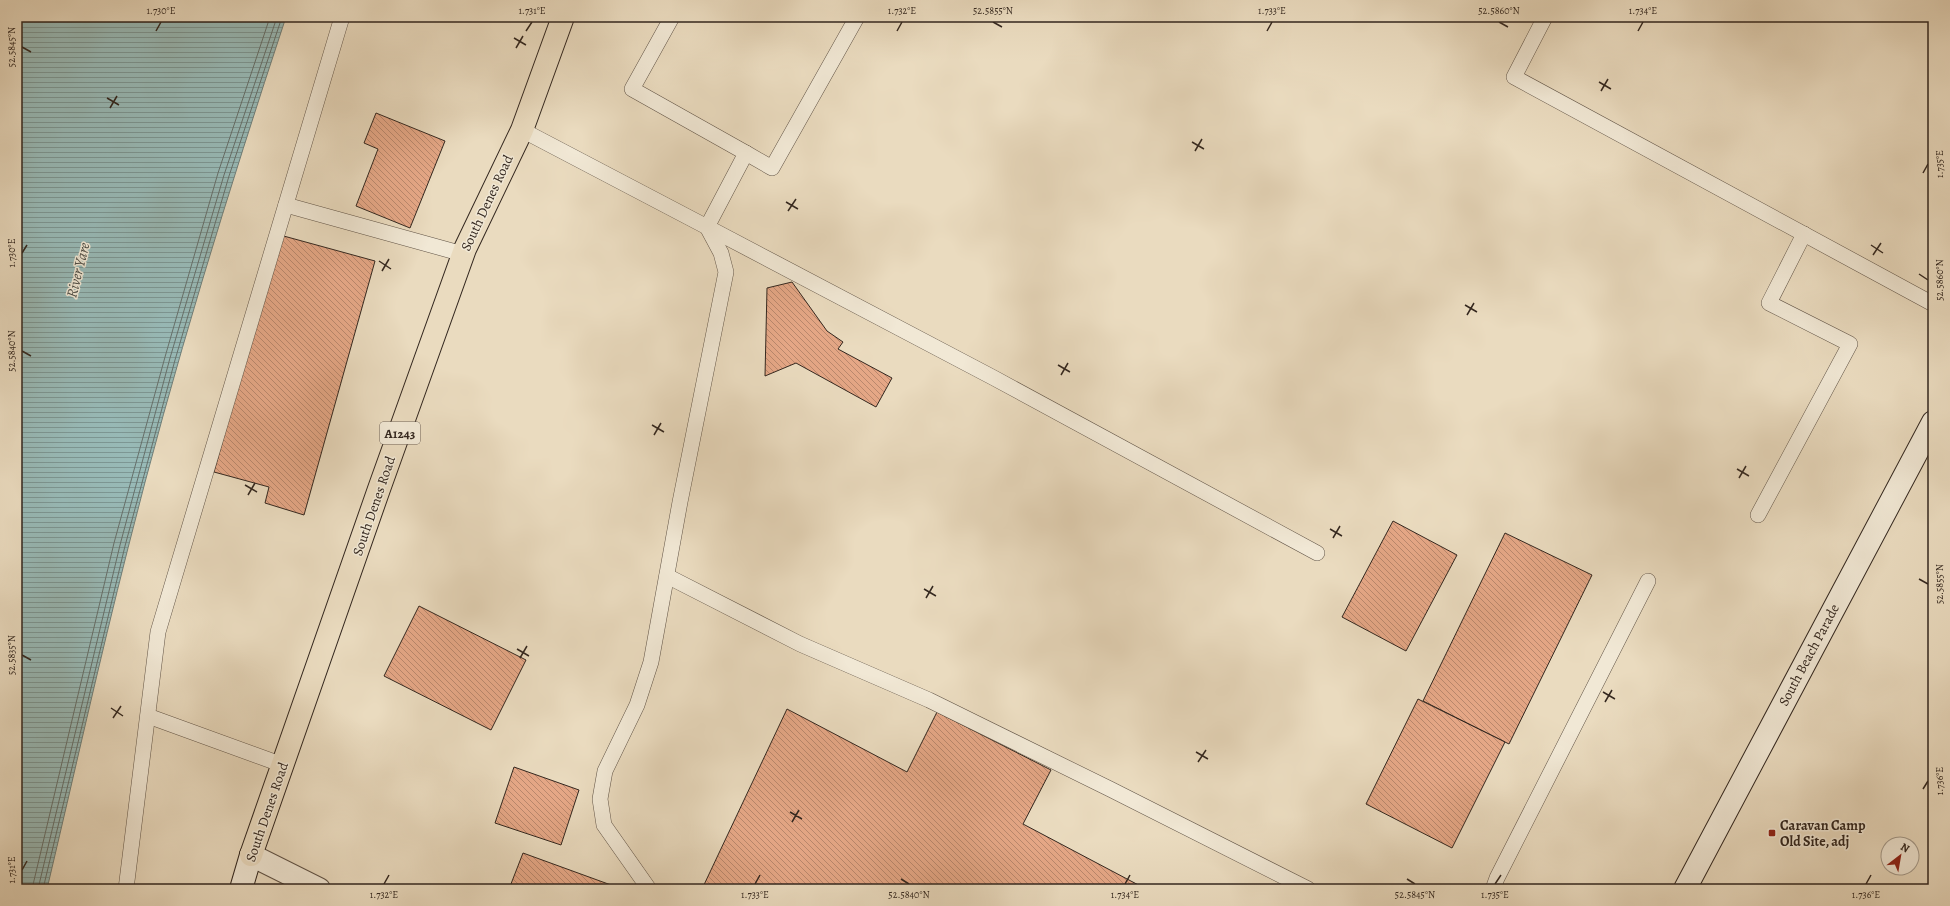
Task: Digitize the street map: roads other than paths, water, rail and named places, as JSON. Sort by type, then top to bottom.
[{"type":"main road","name":"South Denes Road","points":[[251,855],[463,254],[522,130],[563,17]]},
{"type":"street","name":"South Beach Parade","points":[[1685,889],[1933,422]]},
{"type":"street","name":"South Denes Road","points":[[240,889],[251,855]]},
{"type":"street","points":[[251,855],[319,889]]},
{"type":"lane","points":[[126,889],[158,632],[342,17]]},
{"type":"lane","points":[[672,17],[632,89],[772,168],[857,17]]},
{"type":"lane","points":[[1545,17],[1514,77],[1933,304]]},
{"type":"lane","points":[[522,130],[994,378],[1317,553]]},
{"type":"lane","points":[[707,227],[746,154]]},
{"type":"lane","points":[[286,205],[463,254]]},
{"type":"lane","points":[[649,889],[604,825],[600,799],[605,772],[637,705],[651,662],[726,272],[721,254],[707,227]]},
{"type":"lane","points":[[1758,515],[1850,344],[1769,303],[1804,234]]},
{"type":"lane","points":[[667,576],[800,644],[929,700],[1089,778],[1308,889]]},
{"type":"lane","points":[[1493,889],[1497,878],[1648,581]]},
{"type":"lane","points":[[148,716],[283,765]]},
{"type":"water","name":"River Yare","points":[[17,17],[286,17],[222,215],[182,347],[145,481],[117,591],[47,889],[17,889]]},
{"type":"place","name":"Caravan Camp Old Site, adj","points":[[1772,833]]}]
